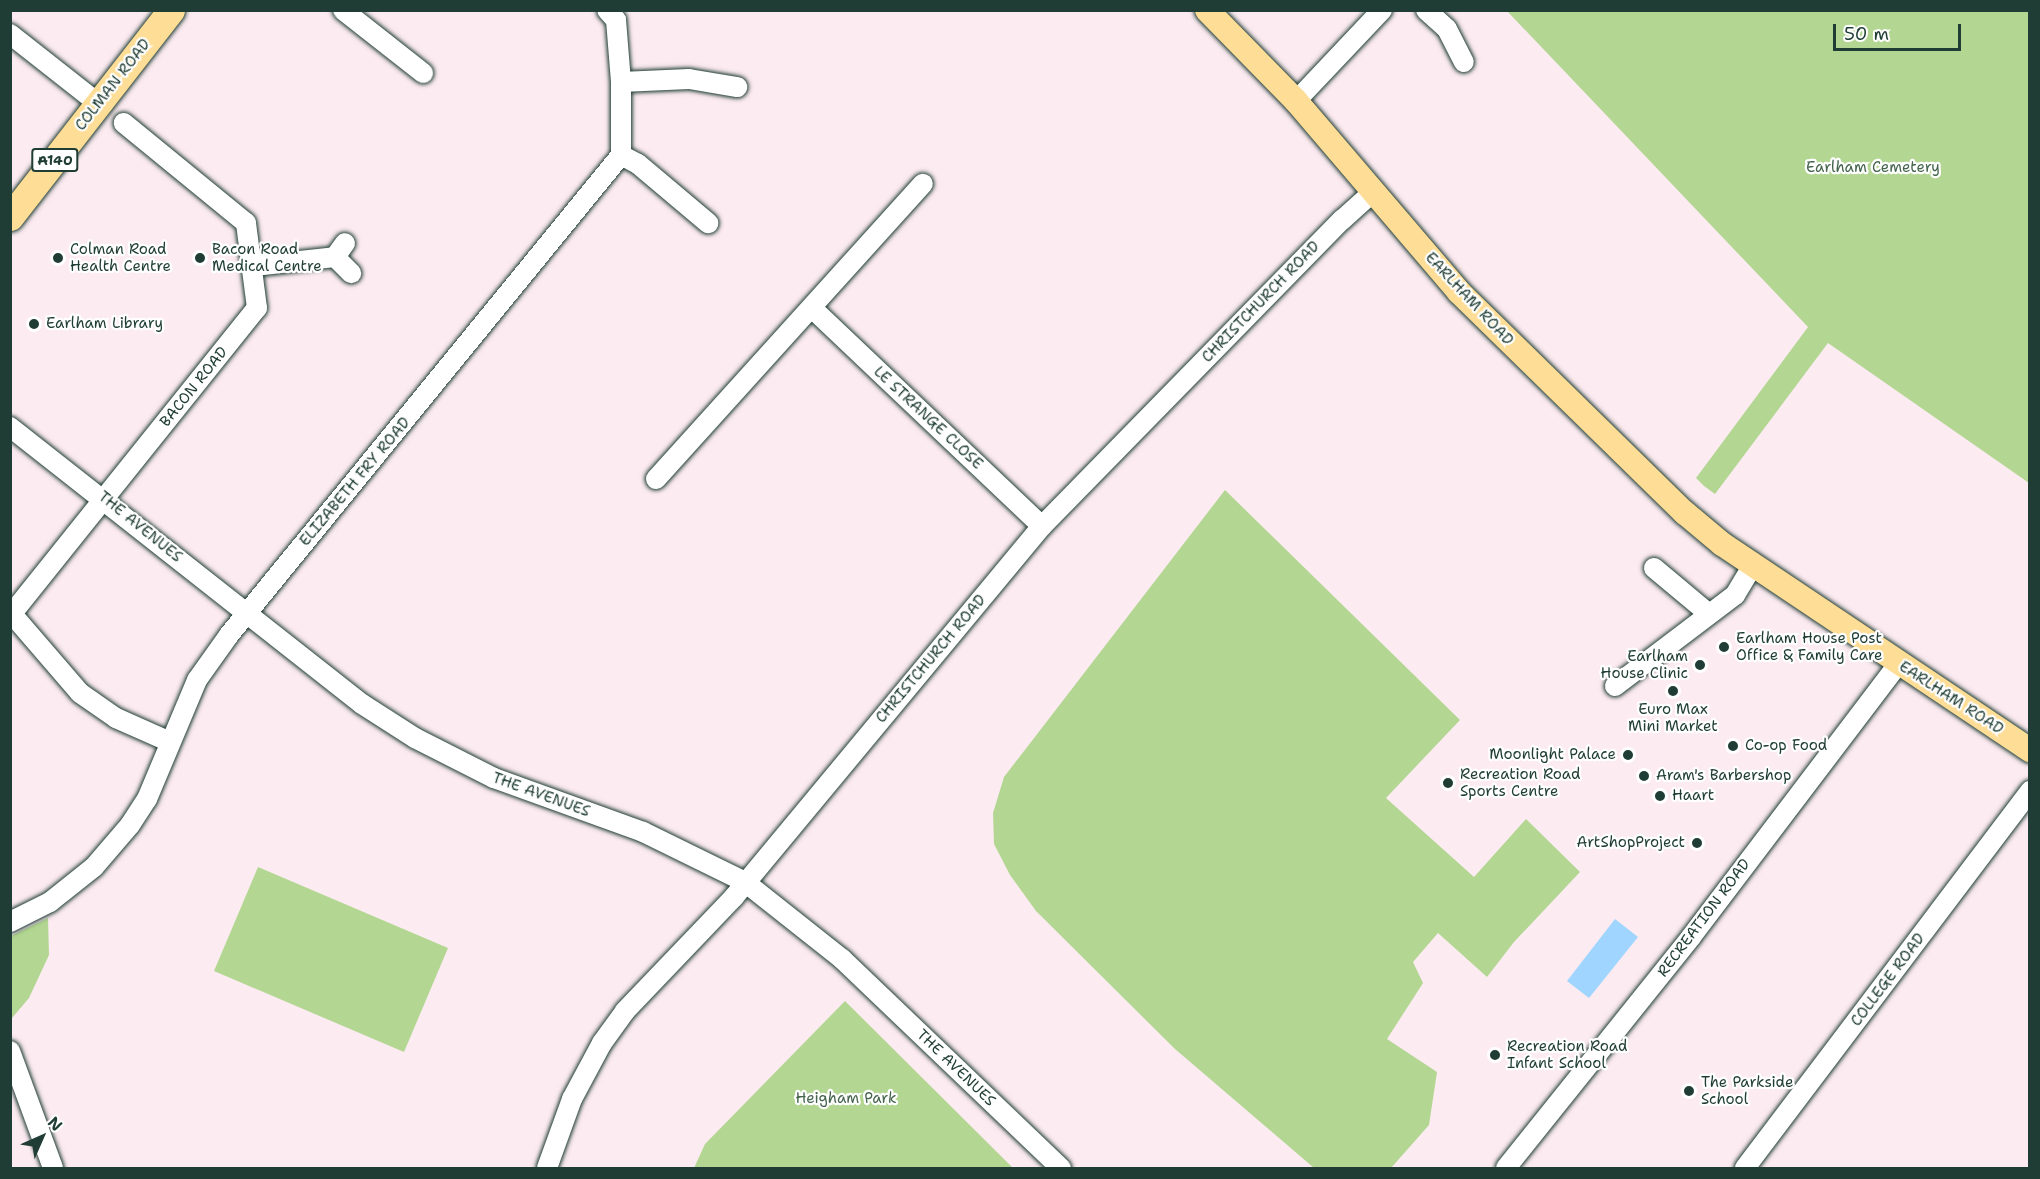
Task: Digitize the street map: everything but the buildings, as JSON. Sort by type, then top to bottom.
[{"type":"highway","name":"COLMAN ROAD","points":[[10,217],[171,10]]},
{"type":"main road","name":"EARLHAM ROAD","points":[[1207,10],[1296,101],[1460,292],[1557,390],[1686,513],[1753,565],[2030,750]]},
{"type":"street","points":[[343,10],[423,74]]},
{"type":"street","points":[[1296,101],[1382,10]]},
{"type":"street","points":[[1426,10],[1447,29],[1464,62]]},
{"type":"street","points":[[616,14],[621,82],[621,155],[638,164],[708,223]]},
{"type":"street","points":[[10,34],[99,104]]},
{"type":"street","points":[[621,82],[689,79],[737,87]]},
{"type":"street","name":"BACON ROAD","points":[[11,615],[257,308],[254,266],[246,223],[124,123]]},
{"type":"street","name":"ELIZABETH FRY ROAD","points":[[10,922],[46,905],[94,867],[123,833],[147,799],[168,741],[197,680],[246,614],[621,155]]},
{"type":"street","points":[[656,479],[813,309],[923,184]]},
{"type":"street","name":"CHRISTCHURCH ROAD","points":[[548,1168],[572,1099],[602,1042],[647,985],[745,882],[1042,526],[1335,227],[1373,192]]},
{"type":"street","points":[[254,266],[340,250],[351,273]]},
{"type":"street","name":"LE STRANGE CLOSE","points":[[813,309],[1042,526]]},
{"type":"street","name":"THE AVENUES","points":[[10,427],[105,498],[246,614],[362,704],[453,759],[643,832],[745,882],[842,959],[1061,1168]]},
{"type":"street","points":[[1615,686],[1735,595],[1753,565]]},
{"type":"street","points":[[1654,568],[1709,614]]},
{"type":"street","points":[[11,615],[80,693],[116,718],[168,741]]},
{"type":"street","name":"RECREATION ROAD","points":[[1506,1168],[1691,937],[1898,664]]},
{"type":"street","name":"COLLEGE ROAD","points":[[1745,1168],[2030,791]]},
{"type":"street","points":[[10,1051],[53,1168]]},
{"type":"green space","name":"Earlham Cemetery","points":[[1507,11],[2029,11],[2029,483],[1828,343],[1715,494],[1704,486],[1696,478],[1808,327]]},
{"type":"green space","points":[[1225,490],[1460,720],[1386,798],[1474,877],[1526,819],[1580,872],[1514,942],[1487,977],[1438,933],[1413,962],[1423,983],[1387,1039],[1437,1072],[1429,1125],[1391,1168],[1314,1168],[1175,1049],[1036,911],[1010,875],[994,844],[993,813],[1004,777]]},
{"type":"green space","points":[[258,867],[448,948],[404,1052],[214,971]]},
{"type":"green space","points":[[48,918],[49,955],[29,998],[12,1018],[11,936]]},
{"type":"green space","name":"Heigham Park","points":[[845,1001],[1013,1168],[694,1168],[705,1144]]},
{"type":"water","points":[[1615,919],[1638,937],[1589,998],[1567,981]]},
{"type":"place","name":"Colman Road Health Centre","points":[[58,258]]},
{"type":"place","name":"Bacon Road Medical Centre","points":[[200,258]]},
{"type":"place","name":"Earlham Library","points":[[34,324]]},
{"type":"place","name":"Earlham House Post Office & Family Care","points":[[1724,647]]},
{"type":"place","name":"Earlham House Clinic","points":[[1700,665]]},
{"type":"place","name":"Euro Max Mini Market","points":[[1673,691]]},
{"type":"place","name":"Co-op Food","points":[[1733,746]]},
{"type":"place","name":"Moonlight Palace","points":[[1628,755]]},
{"type":"place","name":"Aram's Barbershop","points":[[1644,776]]},
{"type":"place","name":"Recreation Road Sports Centre","points":[[1448,783]]},
{"type":"place","name":"Haart","points":[[1660,796]]},
{"type":"place","name":"ArtShopProject","points":[[1697,843]]},
{"type":"place","name":"Recreation Road Infant School","points":[[1495,1055]]},
{"type":"place","name":"The Parkside School","points":[[1689,1091]]}]
